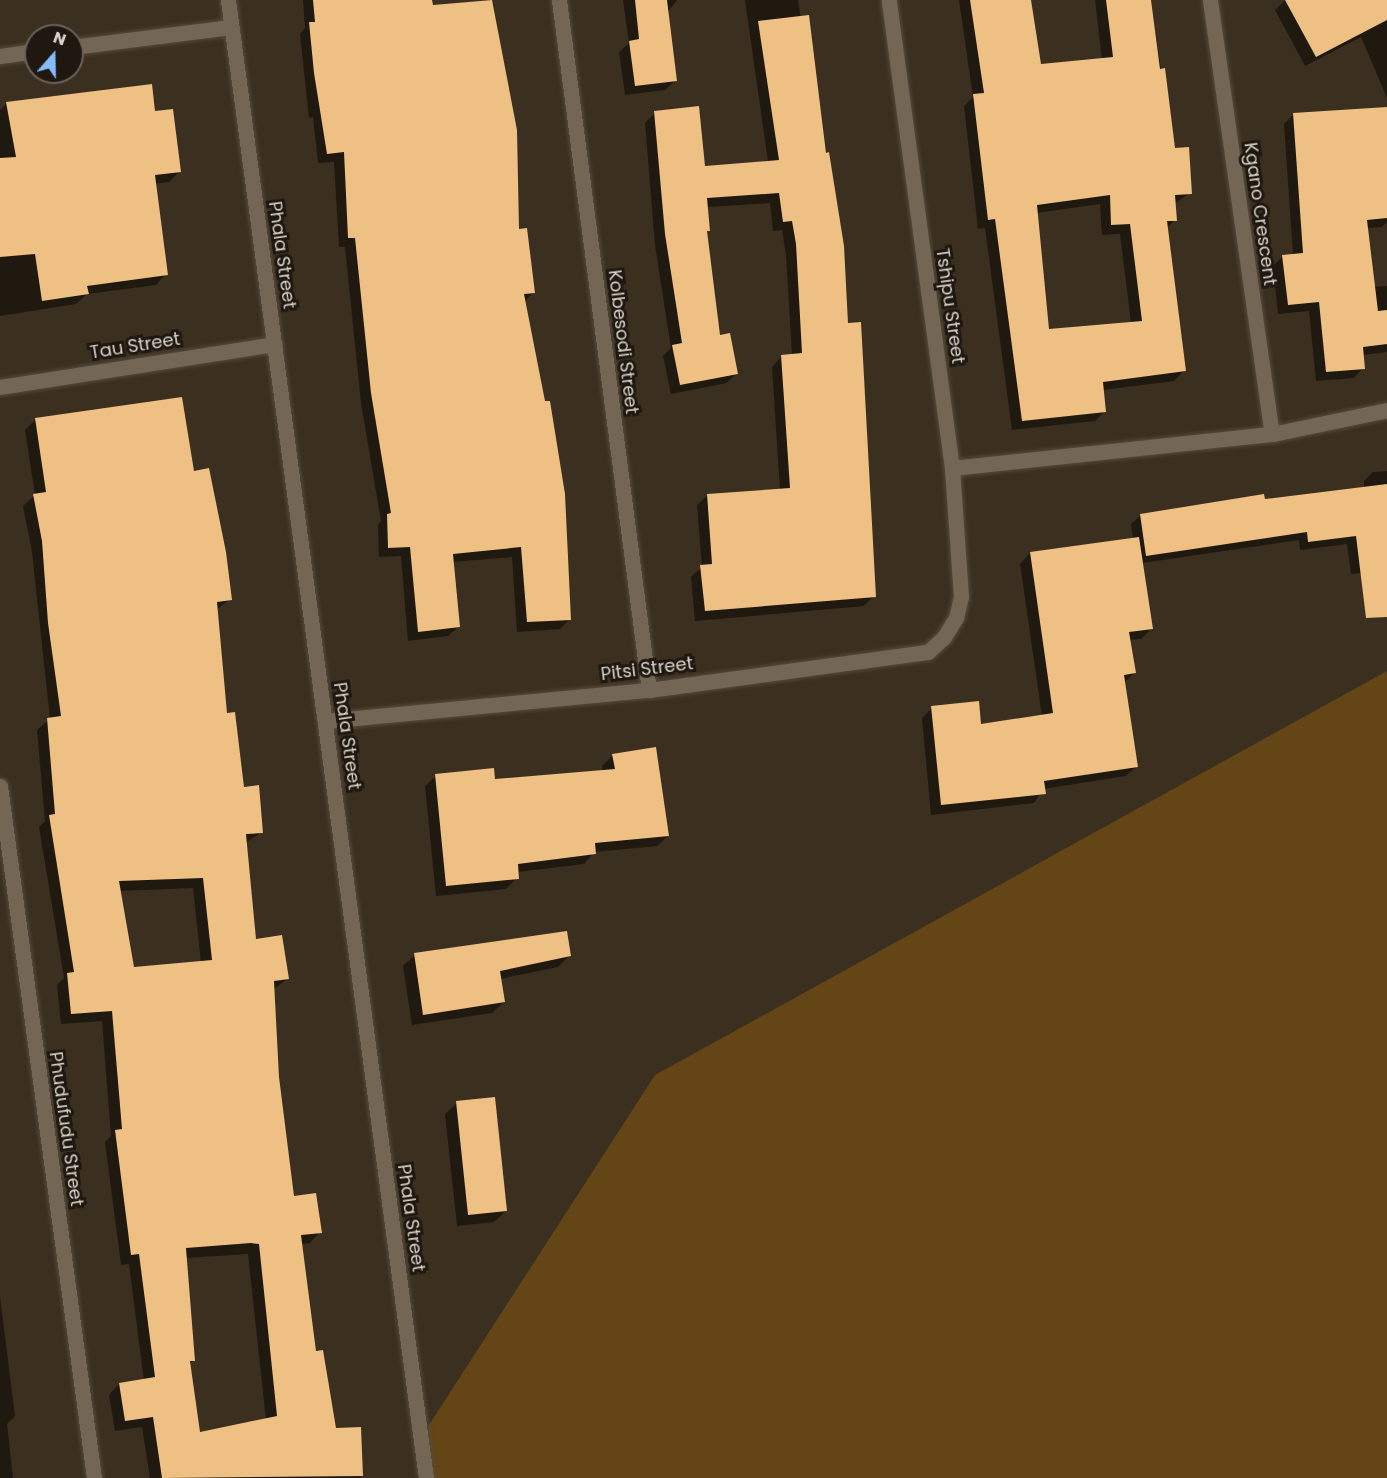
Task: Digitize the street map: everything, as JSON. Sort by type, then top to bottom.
[{"type":"street","name":"Phala Street","points":[[228,0],[426,1478]]},
{"type":"street","name":"Kolbesodi Street","points":[[559,0],[649,690]]},
{"type":"street","name":"Tshipu Street","points":[[889,0],[952,468],[961,597],[956,618]]},
{"type":"street","name":"Kgano Crescent","points":[[1210,0],[1272,434]]},
{"type":"street","points":[[84,45],[231,27]]},
{"type":"street","points":[[0,56],[24,53]]},
{"type":"street","name":"Tau Street","points":[[0,387],[275,344]]},
{"type":"street","points":[[952,468],[1272,434],[1387,410]]},
{"type":"street","name":"Pitsi Street","points":[[326,721],[649,690],[928,652],[944,637],[956,618]]},
{"type":"street","name":"Phudufudu Street","points":[[0,786],[94,1478]]},
{"type":"shaded area","points":[[1387,671],[1387,1478],[424,1478],[418,1442],[655,1075]]},
{"type":"building","points":[[313,0],[432,0],[433,5],[492,0],[517,130],[519,229],[527,228],[535,293],[524,294],[545,401],[550,401],[565,494],[571,620],[527,622],[521,547],[453,554],[460,627],[418,632],[410,547],[388,548],[387,514],[391,513],[371,393],[355,238],[348,238],[344,152],[327,154],[314,73],[309,22],[315,22]]},
{"type":"building","points":[[635,0],[667,0],[677,81],[635,86],[629,41],[639,39]]},
{"type":"building","points":[[970,0],[1031,0],[1041,64],[1113,57],[1106,0],[1151,0],[1160,69],[1165,68],[1175,148],[1189,147],[1192,194],[1175,195],[1177,221],[1167,221],[1186,371],[1103,382],[1106,412],[1022,421],[995,219],[988,220],[973,94],[984,93]],"holes":[[[1110,195],[1111,225],[1130,224],[1142,321],[1049,329],[1037,205]]]},
{"type":"building","points":[[1285,0],[1387,0],[1387,20],[1316,57]]},
{"type":"building","points":[[809,15],[826,153],[829,152],[844,246],[848,323],[861,322],[876,597],[705,611],[700,565],[712,564],[707,494],[790,488],[781,355],[802,353],[796,244],[792,221],[783,222],[779,193],[707,198],[710,231],[707,231],[720,335],[730,333],[738,374],[680,385],[672,345],[682,343],[665,234],[654,111],[699,106],[705,166],[779,160],[758,21]]},
{"type":"building","points":[[152,84],[155,111],[173,109],[181,172],[155,175],[168,275],[87,286],[89,294],[42,301],[35,254],[0,257],[0,158],[16,157],[6,102]]},
{"type":"building","points":[[1387,107],[1387,218],[1367,220],[1378,311],[1387,310],[1387,344],[1363,347],[1365,369],[1326,372],[1319,302],[1288,305],[1282,255],[1303,253],[1293,113]]},
{"type":"building","points":[[182,397],[194,471],[209,468],[226,552],[232,600],[217,602],[227,713],[235,712],[244,787],[259,785],[263,833],[246,834],[256,939],[282,935],[289,979],[274,981],[279,1077],[294,1196],[316,1193],[322,1233],[301,1235],[316,1351],[323,1350],[336,1428],[361,1427],[363,1476],[162,1478],[153,1417],[125,1421],[119,1383],[155,1377],[139,1254],[131,1255],[115,1130],[122,1129],[112,1011],[71,1014],[67,973],[74,972],[49,815],[55,814],[47,718],[61,716],[48,623],[42,541],[33,494],[46,492],[35,418]],"holes":[[[203,878],[212,960],[134,967],[119,881]],[[259,1244],[277,1416],[200,1432],[190,1361],[195,1361],[186,1248]]]},
{"type":"building","points":[[1387,484],[1387,617],[1366,618],[1356,536],[1308,542],[1307,532],[1146,556],[1140,514],[1264,494],[1265,499]]},
{"type":"building","points":[[1139,537],[1153,629],[1129,632],[1136,673],[1124,675],[1138,767],[1044,781],[1046,794],[941,805],[931,706],[979,701],[981,724],[1053,713],[1030,552]]},
{"type":"building","points":[[656,747],[669,836],[595,843],[596,854],[518,864],[519,879],[446,886],[435,774],[494,768],[495,779],[615,769],[612,754]]},
{"type":"building","points":[[567,931],[571,956],[500,971],[505,1002],[423,1015],[414,953]]},
{"type":"building","points":[[495,1097],[507,1211],[468,1215],[456,1101]]}]
